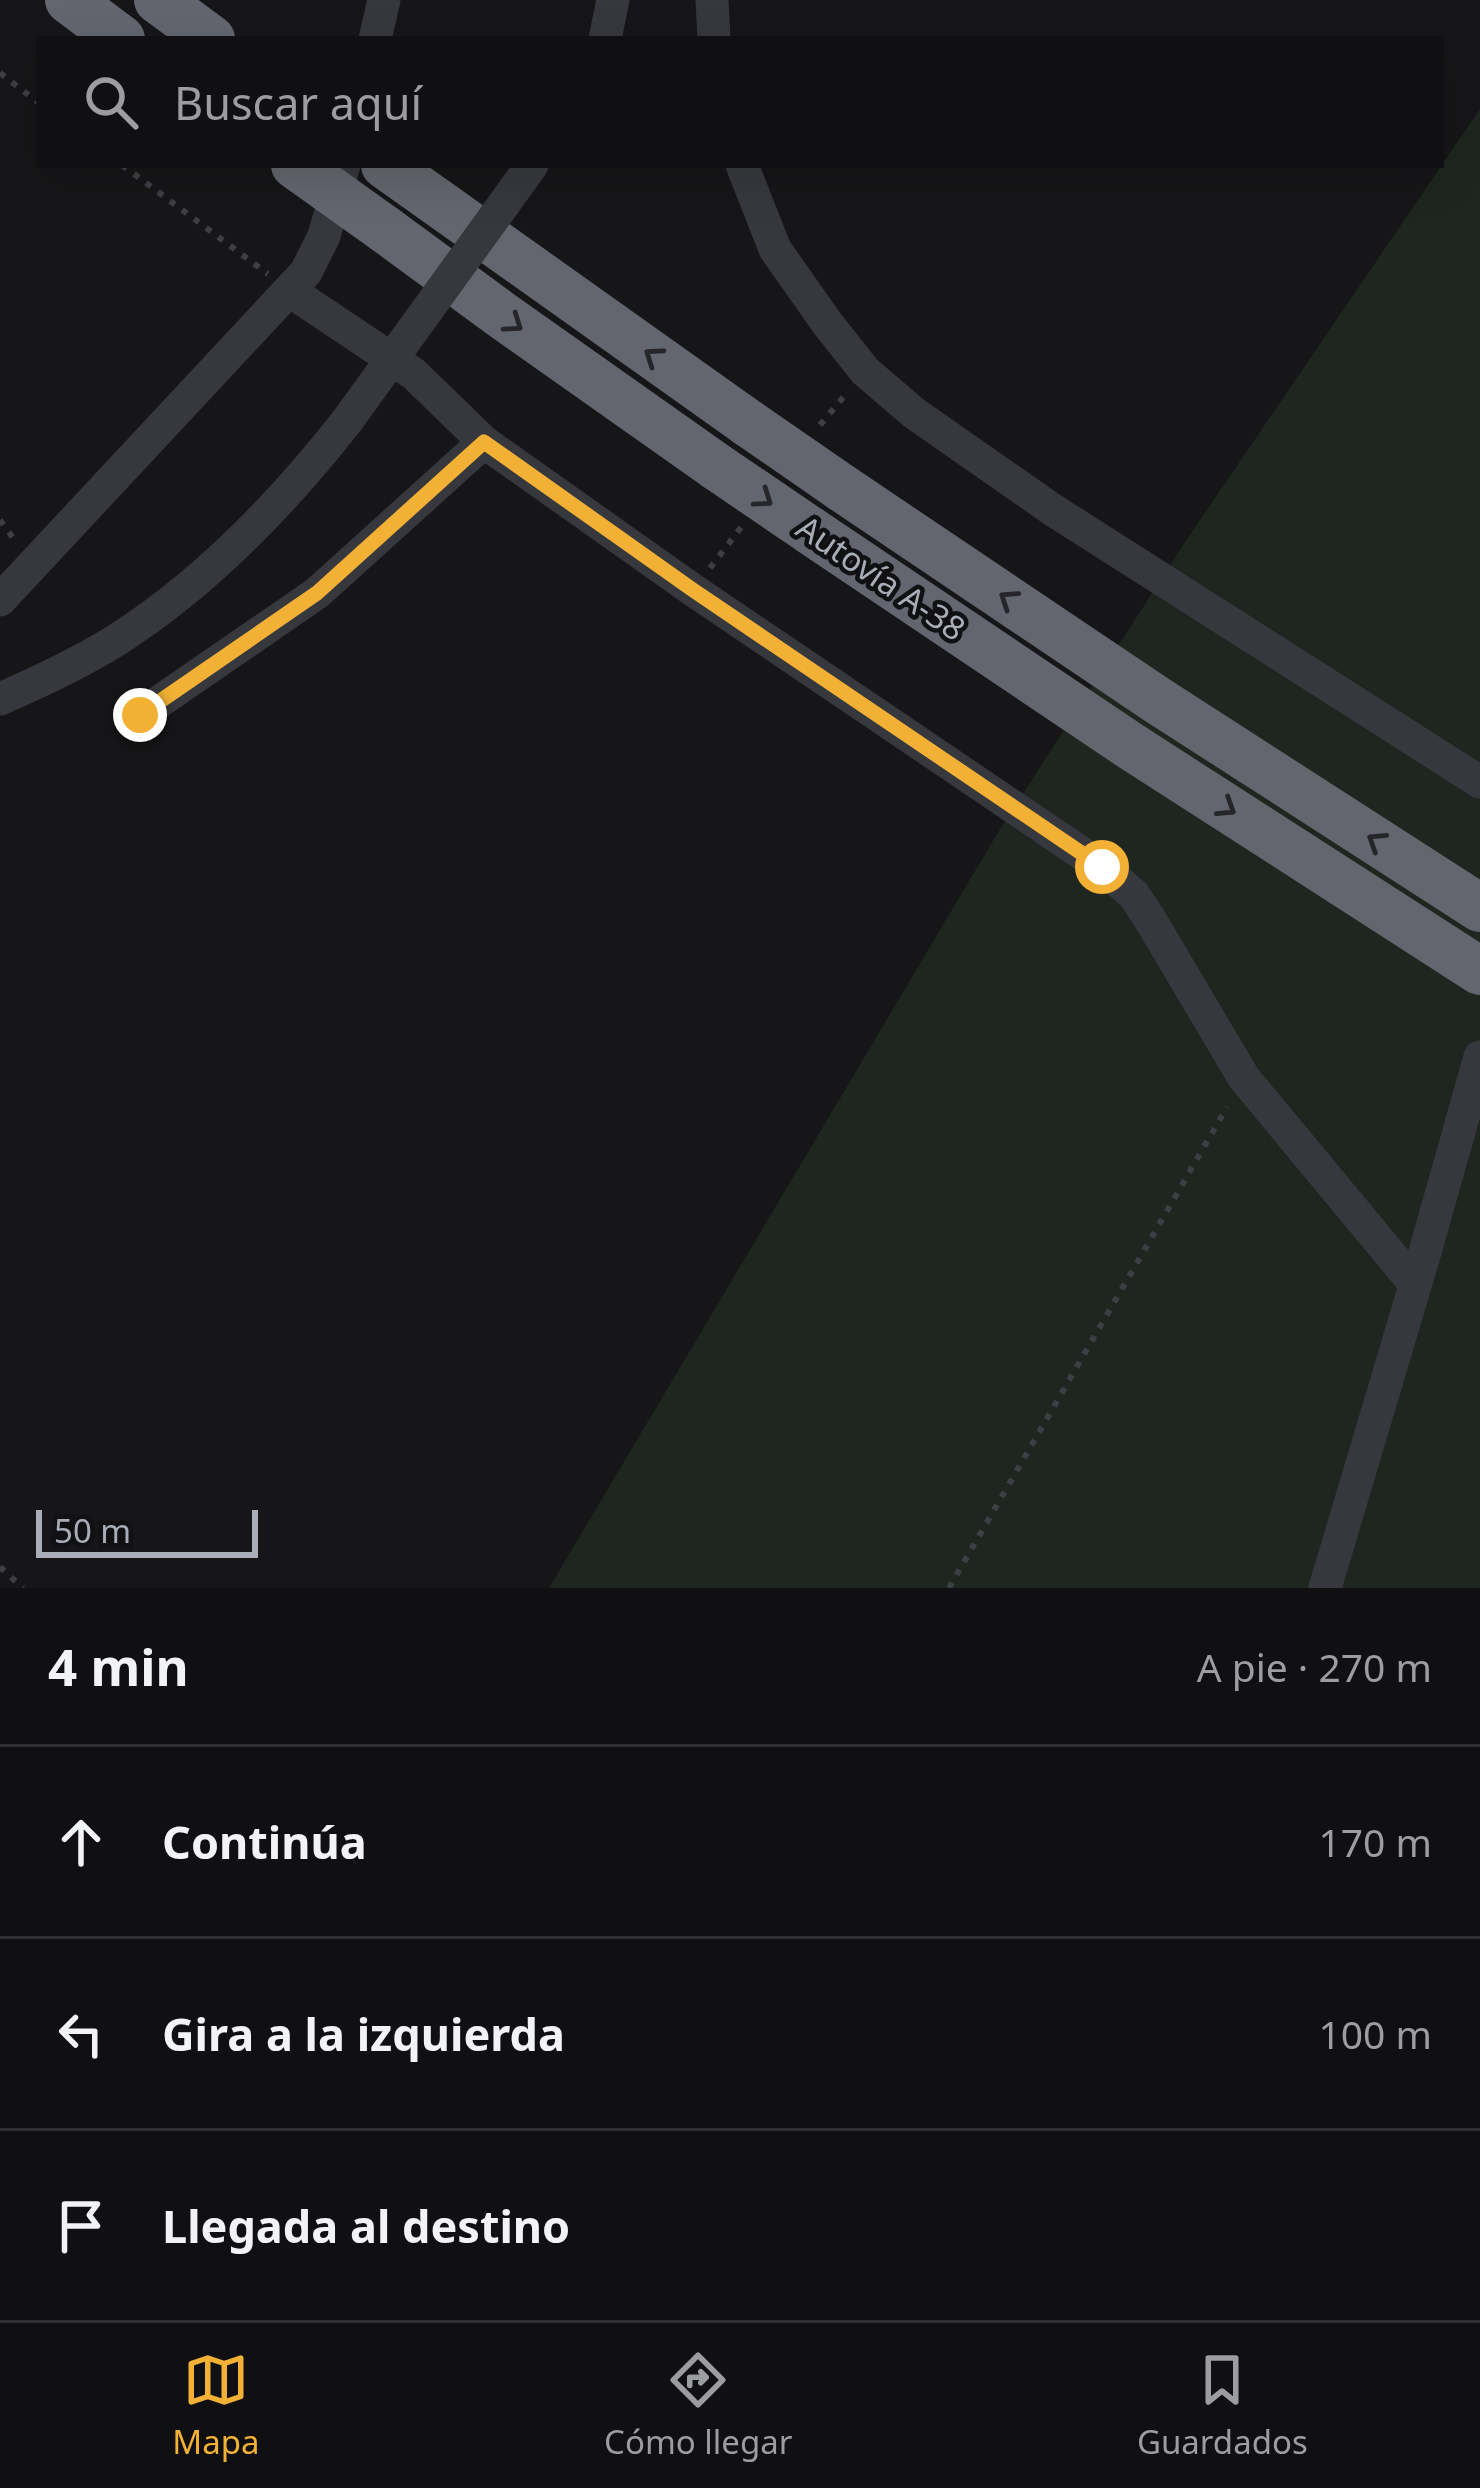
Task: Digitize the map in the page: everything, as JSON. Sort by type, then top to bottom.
[{"type":"highway","points":[[69,0],[117,36]]},
{"type":"highway","points":[[158,0],[207,36]]},
{"type":"highway","name":"Autovía A-38","points":[[299,168],[811,531],[1129,745],[1470,965]]},
{"type":"highway","name":"Autovía A-38","points":[[393,171],[842,488],[1157,700],[1477,906]]},
{"type":"street","points":[[376,36],[384,0]]},
{"type":"street","points":[[606,36],[613,0]]},
{"type":"street","points":[[712,0],[714,36]]},
{"type":"street","points":[[2,597],[306,272],[324,236],[343,168]]},
{"type":"street","points":[[0,699],[116,640],[202,576],[269,514],[347,421],[530,168]]},
{"type":"street","points":[[743,168],[775,249],[865,371],[914,413],[1053,510],[1480,782]]},
{"type":"street","points":[[290,291],[414,374],[484,442],[1102,867],[1134,895],[1244,1078],[1415,1284]]},
{"type":"street","points":[[140,715],[317,593],[484,442]]},
{"type":"street","points":[[1325,1588],[1480,1057]]},
{"type":"path","points":[[0,74],[36,101]]},
{"type":"path","points":[[126,168],[290,291]]},
{"type":"path","points":[[949,1588],[1244,1078]]},
{"type":"path","points":[[0,1567],[23,1588]]},
{"type":"shaded area","points":[[1480,109],[1480,1588],[549,1588],[997,834],[1183,545]]},
{"type":"route","points":[[140,715],[317,593],[484,442],[1102,867]]}]
